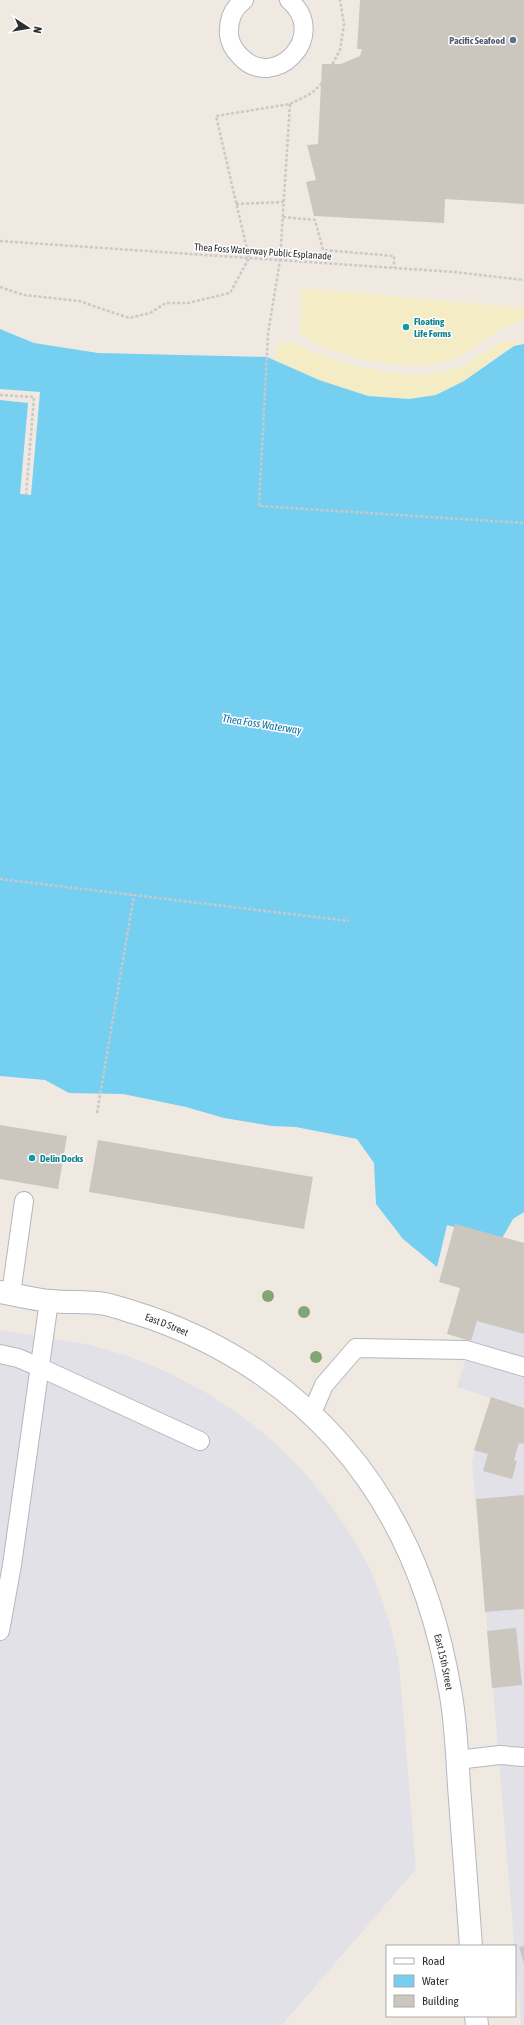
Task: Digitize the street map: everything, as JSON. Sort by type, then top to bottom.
[{"type":"street","name":"East D Street","points":[[6,1293],[49,1301],[106,1304],[154,1318],[196,1335],[240,1359],[278,1386],[312,1414]]},
{"type":"street","name":"East 15th Street","points":[[312,1414],[348,1453],[372,1483],[410,1550],[428,1597],[442,1646],[451,1692],[471,1945]]},
{"type":"lane","points":[[244,0],[232,14],[229,26],[230,39],[234,50],[243,60],[254,66],[266,68],[279,65],[290,59],[298,50],[303,39],[304,27],[301,15],[289,0]]},
{"type":"lane","points":[[6,1293],[24,1201]]},
{"type":"lane","points":[[0,1631],[12,1565],[49,1301]]},
{"type":"lane","points":[[312,1414],[324,1385],[356,1348],[466,1350],[524,1366]]},
{"type":"lane","points":[[0,1354],[18,1358],[39,1367],[200,1441]]},
{"type":"lane","points":[[457,1760],[500,1755],[524,1757]]},
{"type":"path","points":[[0,287],[24,295],[79,301],[129,318],[150,313],[166,304],[188,303],[230,293],[249,258],[216,116],[290,104],[312,93],[323,82],[340,50],[344,24],[340,0]]},
{"type":"path","points":[[290,104],[280,260],[268,334],[259,506],[524,524]]},
{"type":"path","points":[[236,204],[284,202]]},
{"type":"path","points":[[283,217],[314,220],[323,250],[394,256],[394,268]]},
{"type":"path","name":"Thea Foss Waterway Public Esplanade","points":[[0,241],[394,268],[524,280]]},
{"type":"path","points":[[0,394],[34,397],[26,495]]},
{"type":"path","points":[[0,879],[349,921]]},
{"type":"path","points":[[98,1113],[134,895]]},
{"type":"shaded area","points":[[455,1224],[524,1243],[524,2025],[521,2025],[516,1965],[516,1945],[514,1945],[472,1462],[491,1398],[457,1387],[471,1341],[447,1334],[460,1288],[439,1282]]},
{"type":"shaded area","points":[[0,1330],[91,1345],[131,1357],[169,1373],[205,1392],[240,1415],[273,1441],[303,1471],[330,1504],[354,1540],[370,1569],[392,1631],[399,1663],[416,1869],[282,2025],[0,2025]]},
{"type":"sand","points":[[302,288],[524,308],[524,320],[495,333],[460,356],[442,362],[421,365],[378,363],[336,352],[300,335]]},
{"type":"sand","points":[[508,341],[524,344],[507,350],[463,382],[442,393],[415,399],[394,399],[353,391],[333,385],[275,360],[279,342],[295,343],[312,352],[344,363],[381,371],[412,375],[440,372],[465,365],[496,344]]},
{"type":"water","name":"Thea Foss Waterway","points":[[0,329],[34,343],[98,353],[267,357],[319,380],[368,396],[409,399],[436,395],[464,381],[514,346],[524,344],[524,1212],[513,1219],[501,1240],[447,1225],[437,1267],[403,1239],[376,1204],[374,1163],[357,1139],[296,1127],[272,1126],[224,1118],[186,1107],[123,1094],[69,1093],[45,1080],[0,1076]]},
{"type":"pier","points":[[0,389],[40,392],[31,495],[20,494],[28,403],[0,400]]},
{"type":"building","points":[[360,0],[524,0],[524,204],[445,199],[444,223],[314,216],[306,182],[316,180],[307,145],[318,144],[322,64],[341,64],[360,56],[362,49],[357,49]]},
{"type":"building","name":"Delin Docks","points":[[0,1125],[67,1136],[58,1189],[0,1179]]},
{"type":"building","points":[[98,1140],[313,1177],[304,1229],[89,1192]]},
{"type":"building","points":[[455,1224],[524,1243],[524,1334],[477,1321],[471,1341],[447,1334],[460,1288],[439,1282]]},
{"type":"building","points":[[491,1397],[524,1408],[524,1444],[519,1443],[514,1460],[517,1461],[512,1479],[483,1471],[488,1454],[474,1450]]},
{"type":"building","points":[[524,1495],[524,1609],[485,1612],[476,1499]]},
{"type":"building","points":[[516,1628],[522,1685],[492,1688],[487,1631]]},
{"type":"building","points":[[524,1946],[524,1964],[519,1947]]},
{"type":"place","name":"Pacific Seafood","points":[[513,40]]},
{"type":"place","name":"Floating Life Forms","points":[[406,327]]},
{"type":"place","name":"Delin Docks","points":[[32,1158]]}]
